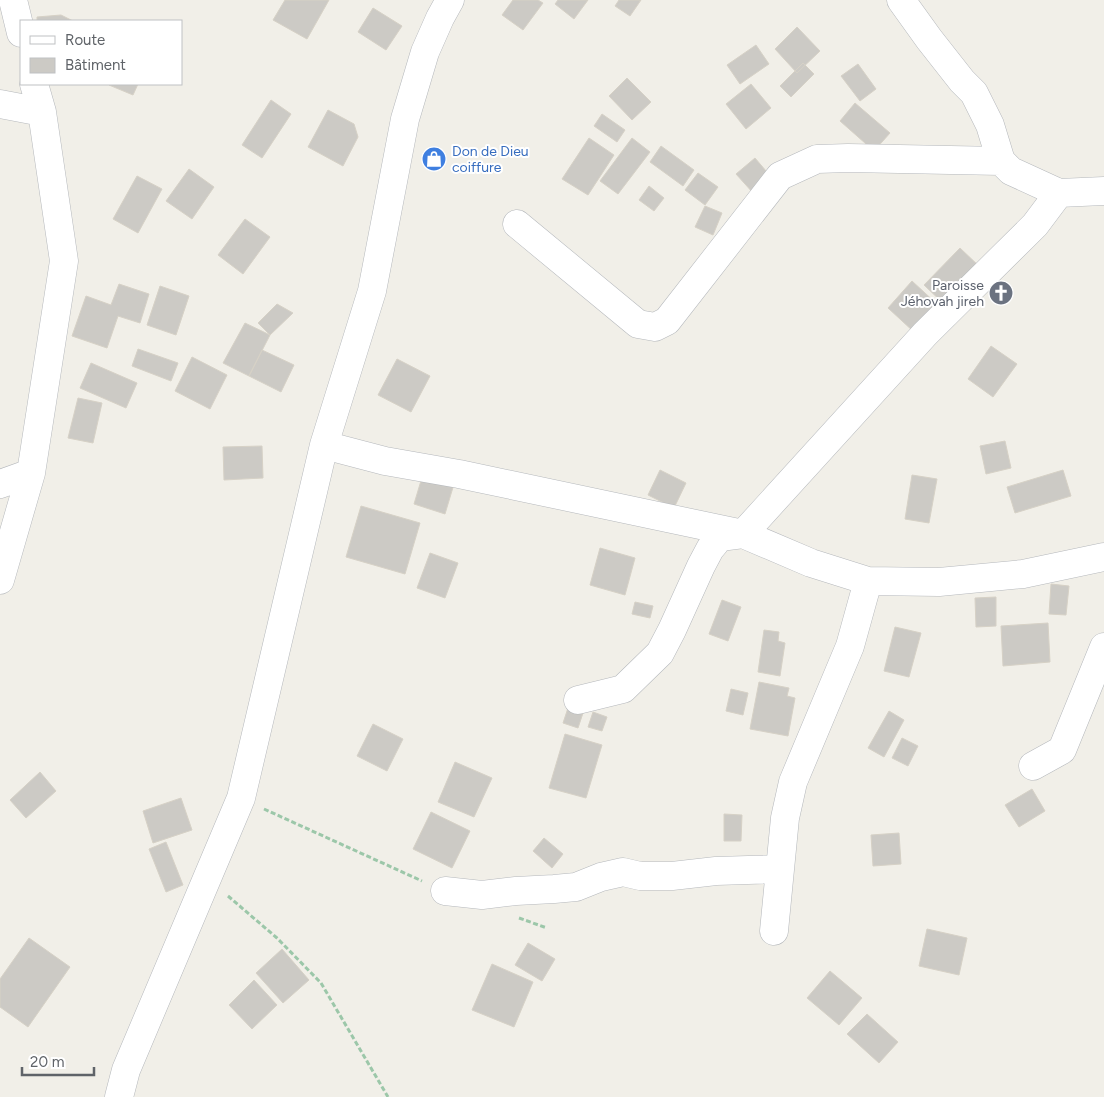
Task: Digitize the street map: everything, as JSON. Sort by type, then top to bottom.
[{"type":"street","points":[[13,0],[20,29]]},
{"type":"street","points":[[119,1097],[126,1070],[241,798],[324,445],[372,291],[406,119],[414,88],[425,52],[450,0]]},
{"type":"street","points":[[901,0],[928,39],[974,93],[990,125],[1001,161],[1018,175],[1059,194],[1104,191]]},
{"type":"street","points":[[0,580],[30,473],[64,261],[42,112],[34,85]]},
{"type":"street","points":[[0,104],[42,112]]},
{"type":"street","points":[[518,224],[638,324],[655,327],[667,321],[780,176],[817,159],[1001,161]]},
{"type":"street","points":[[578,700],[623,689],[660,653],[710,549],[720,537],[743,534],[925,334],[1035,225],[1059,194]]},
{"type":"street","points":[[324,445],[385,460],[743,534],[811,563],[868,581],[939,582],[1004,576],[1023,574],[1104,557]]},
{"type":"street","points":[[0,484],[30,473]]},
{"type":"street","points":[[774,931],[785,818],[794,782],[850,646],[868,581]]},
{"type":"street","points":[[1033,766],[1062,750],[1104,647]]},
{"type":"street","points":[[445,891],[482,895],[576,887],[601,877],[623,872],[640,876],[672,876],[716,871],[780,869]]},
{"type":"path","points":[[241,798],[445,891]]},
{"type":"path","points":[[208,879],[277,938],[321,983],[388,1097]]},
{"type":"path","points":[[512,915],[547,928]]},
{"type":"building","points":[[285,0],[329,0],[307,39],[273,20]]},
{"type":"building","points":[[513,0],[538,0],[543,3],[523,30],[502,15]]},
{"type":"building","points":[[558,0],[588,0],[574,19],[555,4]]},
{"type":"building","points":[[619,0],[641,0],[630,16],[615,6]]},
{"type":"building","points":[[373,8],[402,26],[386,50],[358,32]]},
{"type":"building","points":[[61,15],[71,20],[37,20],[37,17]]},
{"type":"building","points":[[797,27],[820,51],[797,73],[775,49]]},
{"type":"building","points":[[756,45],[769,64],[740,84],[727,65]]},
{"type":"building","points":[[803,63],[814,74],[791,97],[780,86]]},
{"type":"building","points":[[858,64],[876,89],[860,101],[841,76]]},
{"type":"building","points":[[627,78],[651,102],[632,120],[609,96]]},
{"type":"building","points":[[751,84],[771,108],[746,129],[726,104]]},
{"type":"building","points":[[109,85],[138,85],[133,95]]},
{"type":"building","points":[[271,100],[291,114],[262,158],[242,145]]},
{"type":"building","points":[[855,103],[890,133],[874,151],[840,121]]},
{"type":"building","points":[[328,110],[354,124],[358,137],[343,166],[308,147]]},
{"type":"building","points":[[602,114],[625,130],[617,142],[594,126]]},
{"type":"building","points":[[589,138],[614,155],[588,195],[562,179]]},
{"type":"building","points":[[632,138],[650,152],[618,194],[600,181]]},
{"type":"building","points":[[661,146],[694,170],[683,186],[650,162]]},
{"type":"building","points":[[755,158],[772,178],[754,194],[736,174]]},
{"type":"building","points":[[189,169],[214,187],[192,219],[166,201]]},
{"type":"building","points":[[698,173],[718,187],[705,205],[685,190]]},
{"type":"building","points":[[137,176],[162,189],[138,233],[113,219]]},
{"type":"building","points":[[649,186],[664,198],[654,211],[639,200]]},
{"type":"building","points":[[705,206],[722,213],[713,235],[695,227]]},
{"type":"building","points":[[245,219],[270,237],[243,274],[218,255]]},
{"type":"building","points":[[960,248],[980,267],[944,304],[924,285]]},
{"type":"building","points":[[912,281],[938,305],[914,332],[888,308]]},
{"type":"building","points":[[119,284],[149,294],[140,323],[118,316],[107,348],[72,336],[86,296],[111,305]]},
{"type":"building","points":[[160,286],[189,296],[176,335],[147,325]]},
{"type":"building","points":[[277,304],[293,313],[270,335],[258,323]]},
{"type":"building","points":[[245,323],[270,335],[249,376],[223,363]]},
{"type":"building","points":[[991,346],[1017,364],[993,397],[968,379]]},
{"type":"building","points":[[138,349],[178,363],[171,381],[132,366]]},
{"type":"building","points":[[262,350],[294,365],[281,392],[249,376]]},
{"type":"building","points":[[192,357],[227,375],[210,409],[175,391]]},
{"type":"building","points":[[397,359],[430,376],[411,412],[378,395]]},
{"type":"building","points":[[91,363],[137,383],[126,408],[80,388]]},
{"type":"building","points":[[78,398],[102,403],[93,443],[68,438]]},
{"type":"building","points":[[1005,441],[1011,468],[986,474],[980,446]]},
{"type":"building","points":[[262,446],[263,478],[224,480],[223,447]]},
{"type":"building","points":[[660,470],[686,483],[674,508],[648,495]]},
{"type":"building","points":[[1063,470],[1071,496],[1015,513],[1007,487]]},
{"type":"building","points":[[423,474],[454,484],[445,514],[414,504]]},
{"type":"building","points":[[912,475],[937,479],[929,523],[905,519]]},
{"type":"building","points":[[361,506],[420,523],[405,574],[346,557]]},
{"type":"building","points":[[600,548],[635,558],[625,595],[590,585]]},
{"type":"building","points":[[430,553],[458,563],[445,598],[417,588]]},
{"type":"building","points":[[1051,584],[1069,586],[1066,615],[1049,614]]},
{"type":"building","points":[[996,597],[996,626],[976,627],[975,598]]},
{"type":"building","points":[[722,600],[741,607],[728,641],[709,634]]},
{"type":"building","points":[[635,602],[653,606],[650,618],[632,614]]},
{"type":"building","points":[[1048,623],[1050,662],[1003,666],[1001,626]]},
{"type":"building","points":[[895,627],[921,633],[909,677],[884,671]]},
{"type":"building","points":[[764,630],[779,632],[778,641],[785,643],[780,676],[758,672]]},
{"type":"building","points":[[759,682],[789,688],[787,696],[795,698],[788,736],[750,729]]},
{"type":"building","points":[[731,689],[748,693],[743,715],[726,711]]},
{"type":"building","points":[[569,705],[584,710],[578,728],[563,723]]},
{"type":"building","points":[[889,711],[904,720],[884,757],[868,748]]},
{"type":"building","points":[[593,712],[607,717],[602,731],[588,727]]},
{"type":"building","points":[[373,724],[403,739],[387,771],[357,756]]},
{"type":"building","points":[[565,734],[602,745],[586,798],[549,788]]},
{"type":"building","points":[[902,738],[918,746],[908,766],[892,758]]},
{"type":"building","points":[[455,762],[492,778],[474,817],[438,802]]},
{"type":"building","points":[[40,772],[56,791],[26,818],[10,800]]},
{"type":"building","points":[[1032,789],[1045,811],[1019,827],[1005,805]]},
{"type":"building","points":[[181,798],[192,830],[153,843],[143,811]]},
{"type":"building","points":[[431,812],[470,831],[452,868],[413,849]]},
{"type":"building","points":[[724,814],[742,815],[741,841],[724,841]]},
{"type":"building","points":[[899,833],[901,864],[873,866],[871,835]]},
{"type":"building","points":[[544,838],[563,854],[552,868],[533,851]]},
{"type":"building","points":[[166,842],[183,885],[166,892],[149,849]]},
{"type":"building","points":[[927,929],[967,938],[959,975],[919,966]]},
{"type":"building","points":[[29,938],[70,967],[28,1027],[0,1007],[0,979]]},
{"type":"building","points":[[528,943],[555,959],[542,981],[515,965]]},
{"type":"building","points":[[282,949],[309,980],[283,1003],[256,973]]},
{"type":"building","points":[[492,964],[533,982],[514,1027],[472,1010]]},
{"type":"building","points":[[830,971],[862,998],[839,1025],[807,998]]},
{"type":"building","points":[[254,980],[277,1005],[252,1029],[229,1005]]},
{"type":"building","points":[[867,1014],[898,1042],[879,1063],[847,1034]]},
{"type":"place","name":"Don de Dieu coiffure","points":[[434,159]]},
{"type":"place","name":"Paroisse Jéhovah jireh","points":[[1001,293]]}]
